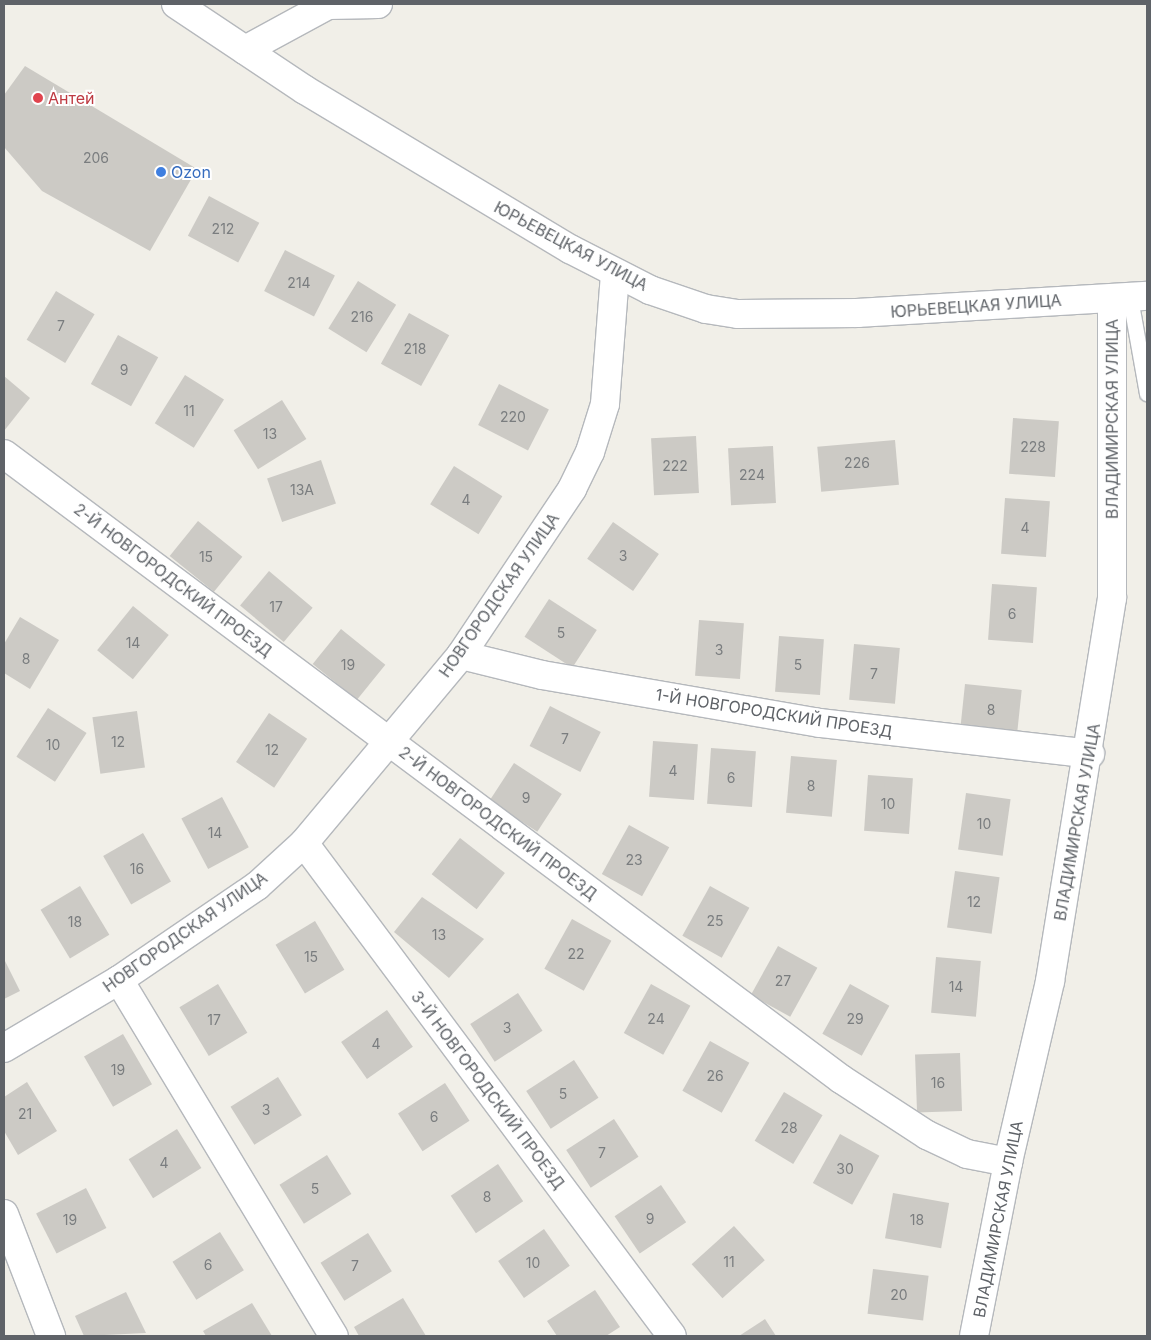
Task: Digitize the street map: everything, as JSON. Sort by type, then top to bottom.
[{"type":"street","name":"ЮРЬЕВЕЦКАЯ УЛИЦА","points":[[176,4],[245,50],[503,210],[615,273],[678,300],[738,314],[858,313],[1130,298]]},
{"type":"street","points":[[245,50],[328,5],[378,4]]},
{"type":"street","name":"НОВГОРОДСКАЯ УЛИЦА","points":[[4,1048],[118,980],[257,886],[304,843],[461,655],[572,489],[590,452],[606,404],[615,273]]},
{"type":"street","name":"ВЛАДИМИРСКАЯ УЛИЦА","points":[[974,1336],[1008,1162],[1050,981],[1090,754],[1112,598],[1130,298]]},
{"type":"street","name":"2-Й НОВГОРОДСКИЙ ПРОЕЗД","points":[[4,454],[841,1080],[927,1135],[967,1154],[1008,1162]]},
{"type":"street","name":"1-Й НОВГОРОДСКИЙ ПРОЕЗД","points":[[461,655],[542,675],[820,723],[1090,754]]},
{"type":"street","name":"3-Й НОВГОРОДСКИЙ ПРОЕЗД","points":[[304,843],[672,1336]]},
{"type":"street","points":[[118,980],[334,1336]]},
{"type":"street","points":[[4,1214],[51,1336]]},
{"type":"lane","points":[[1130,298],[1147,393]]},
{"type":"building","points":[[25,66],[197,169],[150,251],[42,191],[4,147],[4,95]]},
{"type":"building","points":[[209,196],[259,223],[238,262],[188,236]]},
{"type":"building","points":[[285,250],[335,275],[314,316],[264,291]]},
{"type":"building","points":[[358,281],[396,305],[366,352],[328,328]]},
{"type":"building","points":[[56,291],[95,314],[65,363],[27,340]]},
{"type":"building","points":[[409,313],[449,335],[421,386],[381,364]]},
{"type":"building","points":[[118,335],[158,357],[131,406],[91,384]]},
{"type":"building","points":[[185,375],[224,399],[194,448],[155,423]]},
{"type":"building","points":[[4,376],[30,398],[4,431]]},
{"type":"building","points":[[499,384],[549,409],[528,450],[478,425]]},
{"type":"building","points":[[282,400],[306,439],[258,469],[234,430]]},
{"type":"building","points":[[1013,418],[1059,421],[1055,477],[1009,474]]},
{"type":"building","points":[[696,436],[699,493],[654,495],[651,438]]},
{"type":"building","points":[[895,440],[899,485],[821,492],[817,447]]},
{"type":"building","points":[[773,446],[776,503],[731,505],[728,448]]},
{"type":"building","points":[[321,460],[336,503],[282,522],[267,479]]},
{"type":"building","points":[[454,466],[502,496],[478,534],[430,504]]},
{"type":"building","points":[[1005,498],[1050,501],[1046,557],[1001,554]]},
{"type":"building","points":[[198,521],[242,557],[214,592],[170,556]]},
{"type":"building","points":[[613,522],[659,554],[633,591],[587,559]]},
{"type":"building","points":[[269,571],[313,608],[284,642],[240,605]]},
{"type":"building","points":[[992,584],[1037,587],[1033,643],[988,640]]},
{"type":"building","points":[[549,599],[597,630],[572,668],[524,637]]},
{"type":"building","points":[[133,606],[169,635],[133,679],[97,650]]},
{"type":"building","points":[[20,617],[59,640],[30,689],[4,673],[4,644]]},
{"type":"building","points":[[699,620],[744,623],[740,679],[695,676]]},
{"type":"building","points":[[341,629],[385,665],[357,700],[313,664]]},
{"type":"building","points":[[779,636],[824,639],[820,695],[775,692]]},
{"type":"building","points":[[854,644],[900,648],[895,704],[849,700]]},
{"type":"building","points":[[965,684],[1022,690],[1017,735],[960,729]]},
{"type":"building","points":[[550,706],[601,732],[580,772],[530,746]]},
{"type":"building","points":[[48,708],[87,733],[55,782],[16,757]]},
{"type":"building","points":[[137,711],[145,767],[100,774],[92,717]]},
{"type":"building","points":[[269,713],[307,739],[274,788],[236,762]]},
{"type":"building","points":[[653,741],[698,744],[694,800],[649,797]]},
{"type":"building","points":[[711,748],[756,751],[752,807],[707,804]]},
{"type":"building","points":[[791,756],[837,760],[832,817],[786,813]]},
{"type":"building","points":[[514,763],[562,794],[537,832],[489,801]]},
{"type":"building","points":[[868,775],[913,778],[909,834],[864,831]]},
{"type":"building","points":[[966,793],[1011,799],[1003,856],[958,849]]},
{"type":"building","points":[[222,797],[249,847],[208,869],[181,819]]},
{"type":"building","points":[[629,825],[669,847],[642,896],[602,874]]},
{"type":"building","points":[[143,833],[171,881],[131,904],[103,856]]},
{"type":"building","points":[[460,838],[505,873],[477,909],[432,874]]},
{"type":"building","points":[[955,871],[1000,877],[992,934],[947,927]]},
{"type":"building","points":[[80,886],[109,935],[70,959],[41,910]]},
{"type":"building","points":[[710,886],[749,908],[722,958],[682,936]]},
{"type":"building","points":[[422,897],[484,939],[449,978],[394,932]]},
{"type":"building","points":[[572,919],[611,941],[584,991],[544,969]]},
{"type":"building","points":[[315,921],[344,970],[305,994],[276,945]]},
{"type":"building","points":[[778,946],[817,968],[790,1017],[751,995]]},
{"type":"building","points":[[936,957],[981,961],[976,1017],[931,1013]]},
{"type":"building","points":[[4,959],[20,991],[4,999]]},
{"type":"building","points":[[218,984],[247,1033],[209,1056],[179,1007]]},
{"type":"building","points":[[651,984],[690,1006],[663,1055],[624,1033]]},
{"type":"building","points":[[850,984],[889,1006],[862,1056],[822,1034]]},
{"type":"building","points":[[518,993],[543,1031],[495,1062],[470,1024]]},
{"type":"building","points":[[387,1010],[413,1047],[367,1079],[341,1042]]},
{"type":"building","points":[[123,1034],[152,1084],[113,1107],[84,1056]]},
{"type":"building","points":[[710,1041],[749,1063],[722,1113],[682,1091]]},
{"type":"building","points":[[960,1053],[962,1111],[917,1113],[915,1055]]},
{"type":"building","points":[[574,1060],[599,1098],[551,1129],[526,1091]]},
{"type":"building","points":[[278,1077],[302,1115],[254,1145],[231,1107]]},
{"type":"building","points":[[27,1082],[57,1131],[18,1155],[4,1131],[4,1097]]},
{"type":"building","points":[[445,1083],[470,1121],[423,1151],[398,1113]]},
{"type":"building","points":[[784,1092],[823,1115],[793,1164],[755,1141]]},
{"type":"building","points":[[614,1119],[639,1157],[591,1188],[566,1150]]},
{"type":"building","points":[[177,1129],[201,1168],[153,1198],[129,1159]]},
{"type":"building","points":[[840,1134],[879,1156],[852,1205],[813,1183]]},
{"type":"building","points":[[327,1155],[351,1194],[304,1224],[280,1185]]},
{"type":"building","points":[[498,1164],[523,1201],[476,1233],[451,1196]]},
{"type":"building","points":[[661,1185],[686,1222],[640,1254],[615,1216]]},
{"type":"building","points":[[86,1188],[106,1228],[57,1254],[36,1213]]},
{"type":"building","points":[[893,1193],[949,1203],[941,1248],[885,1238]]},
{"type":"building","points":[[734,1226],[765,1260],[722,1298],[692,1264]]},
{"type":"building","points":[[544,1229],[570,1266],[524,1298],[498,1261]]},
{"type":"building","points":[[220,1232],[244,1270],[196,1300],[173,1262]]},
{"type":"building","points":[[368,1233],[392,1271],[344,1301],[321,1263]]},
{"type":"building","points":[[873,1269],[929,1276],[923,1320],[868,1314]]},
{"type":"building","points":[[595,1290],[620,1327],[606,1336],[557,1336],[547,1321]]},
{"type":"building","points":[[126,1292],[146,1333],[84,1336],[75,1316]]},
{"type":"building","points":[[403,1298],[426,1336],[359,1336],[354,1327]]},
{"type":"building","points":[[252,1303],[272,1336],[206,1336],[203,1331]]},
{"type":"building","points":[[765,1319],[776,1336],[739,1336]]},
{"type":"place","name":"Антей","points":[[38,98]]},
{"type":"place","name":"Ozon","points":[[161,172]]}]
